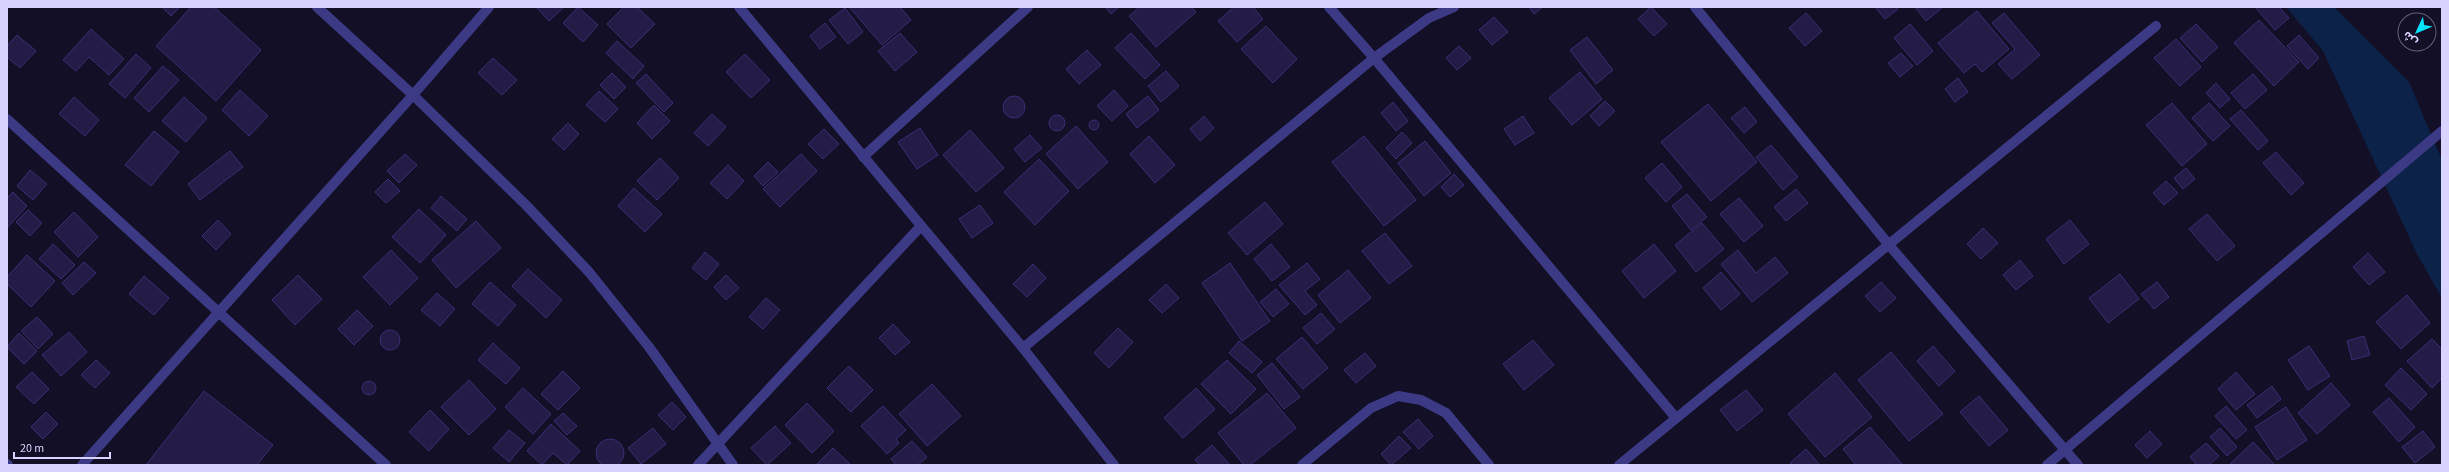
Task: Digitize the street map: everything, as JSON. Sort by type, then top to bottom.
[{"type":"street","points":[[317,7],[413,95],[526,205],[589,272],[650,347],[718,446],[733,465]]},
{"type":"street","points":[[82,465],[413,95],[488,7]]},
{"type":"street","points":[[739,7],[862,158],[1023,348],[1114,465]]},
{"type":"street","points":[[862,158],[1028,7]]},
{"type":"street","points":[[1329,7],[1374,58],[1676,418]]},
{"type":"street","points":[[1023,348],[1374,58],[1429,18],[1454,7]]},
{"type":"street","points":[[1695,7],[1889,245],[2078,465]]},
{"type":"street","points":[[1619,465],[2156,26]]},
{"type":"street","points":[[7,119],[386,465]]},
{"type":"street","points":[[2047,465],[2442,131]]},
{"type":"street","points":[[698,465],[718,446],[920,226]]},
{"type":"street","points":[[1302,465],[1372,408],[1398,396],[1421,400],[1446,413],[1489,465]]},
{"type":"water","points":[[2286,7],[2334,7],[2409,82],[2442,160],[2442,298],[2417,254],[2323,51]]},
{"type":"building","points":[[162,7],[180,7],[171,16]]},
{"type":"building","points":[[191,7],[214,7],[261,50],[216,101],[156,46]]},
{"type":"building","points":[[536,7],[564,7],[549,21]]},
{"type":"building","points":[[578,7],[598,25],[583,42],[563,23]]},
{"type":"building","points":[[624,7],[637,7],[655,24],[631,48],[607,24]]},
{"type":"building","points":[[849,7],[900,7],[911,20],[882,45]]},
{"type":"building","points":[[1105,7],[1119,7],[1111,14]]},
{"type":"building","points":[[1140,7],[1191,7],[1196,12],[1156,47],[1129,16]]},
{"type":"building","points":[[1234,7],[1253,7],[1263,19],[1237,42],[1218,21]]},
{"type":"building","points":[[1529,7],[1543,7],[1534,14]]},
{"type":"building","points":[[1651,7],[1667,24],[1654,36],[1638,19]]},
{"type":"building","points":[[1875,7],[1897,7],[1898,9],[1885,19]]},
{"type":"building","points":[[1915,7],[1943,7],[1926,21]]},
{"type":"building","points":[[2255,7],[2279,7],[2289,18],[2275,30]]},
{"type":"building","points":[[845,8],[863,32],[848,44],[829,20]]},
{"type":"building","points":[[1977,11],[2009,49],[1982,72],[1975,64],[1964,73],[1938,43]]},
{"type":"building","points":[[1806,13],[1822,31],[1805,46],[1789,28]]},
{"type":"building","points":[[2004,13],[2040,55],[2012,79],[1998,64],[2015,49],[1992,23]]},
{"type":"building","points":[[1494,17],[1508,32],[1492,45],[1479,30]]},
{"type":"building","points":[[2259,20],[2299,62],[2274,86],[2234,43]]},
{"type":"building","points":[[825,23],[836,37],[820,49],[810,36]]},
{"type":"building","points":[[1910,24],[1933,51],[1917,65],[1894,38]]},
{"type":"building","points":[[2196,24],[2218,47],[2202,62],[2180,38]]},
{"type":"building","points":[[1266,26],[1297,59],[1273,83],[1241,49]]},
{"type":"building","points":[[91,29],[124,59],[109,75],[89,57],[76,71],[63,60]]},
{"type":"building","points":[[900,33],[917,52],[895,71],[878,51]]},
{"type":"building","points":[[1131,33],[1160,65],[1145,79],[1115,48]]},
{"type":"building","points":[[17,35],[36,51],[20,68],[7,57],[7,46]]},
{"type":"building","points":[[2299,35],[2319,58],[2308,69],[2287,46]]},
{"type":"building","points":[[1587,37],[1613,70],[1596,84],[1570,50]]},
{"type":"building","points":[[2176,39],[2201,67],[2180,86],[2154,58]]},
{"type":"building","points":[[617,41],[644,66],[633,79],[606,53]]},
{"type":"building","points":[[1459,46],[1471,58],[1457,70],[1446,58]]},
{"type":"building","points":[[1087,50],[1101,65],[1079,84],[1066,69]]},
{"type":"building","points":[[1901,53],[1913,66],[1900,77],[1888,63]]},
{"type":"building","points":[[136,54],[151,68],[125,98],[109,84]]},
{"type":"building","points":[[745,54],[770,80],[751,98],[726,72]]},
{"type":"building","points":[[493,58],[517,80],[502,95],[478,73]]},
{"type":"building","points":[[163,66],[179,80],[149,112],[134,98]]},
{"type":"building","points":[[1166,71],[1179,86],[1161,102],[1148,86]]},
{"type":"building","points":[[1580,72],[1602,99],[1572,125],[1549,98]]},
{"type":"building","points":[[612,73],[626,87],[614,99],[600,85]]},
{"type":"building","points":[[646,74],[673,103],[664,112],[636,83]]},
{"type":"building","points":[[2253,74],[2267,90],[2245,109],[2231,93]]},
{"type":"building","points":[[1958,78],[1968,92],[1955,102],[1945,89]]},
{"type":"building","points":[[2216,83],[2230,99],[2220,108],[2206,93]]},
{"type":"building","points":[[240,90],[268,116],[249,136],[222,110]]},
{"type":"building","points":[[1114,90],[1128,106],[1112,121],[1097,106]]},
{"type":"building","points":[[599,91],[618,109],[605,122],[586,105]]},
{"type":"building","points":[[1014,96],[1022,99],[1025,107],[1022,115],[1014,118],[1006,115],[1003,107],[1006,99]]},
{"type":"building","points":[[1148,96],[1159,110],[1137,128],[1126,114]]},
{"type":"building","points":[[74,97],[99,120],[85,136],[59,114]]},
{"type":"building","points":[[184,97],[207,118],[186,142],[162,121]]},
{"type":"building","points":[[1605,101],[1615,111],[1599,126],[1590,116]]},
{"type":"building","points":[[1393,102],[1408,121],[1396,131],[1381,113]]},
{"type":"building","points":[[2172,103],[2207,144],[2182,166],[2146,125]]},
{"type":"building","points":[[2209,103],[2230,126],[2213,141],[2192,118]]},
{"type":"building","points":[[1708,104],[1757,162],[1711,201],[1661,142]]},
{"type":"building","points":[[654,105],[670,121],[652,139],[637,123]]},
{"type":"building","points":[[1745,107],[1757,122],[1744,133],[1731,118]]},
{"type":"building","points":[[2241,110],[2268,141],[2258,150],[2230,119]]},
{"type":"building","points":[[712,114],[726,127],[708,146],[694,133]]},
{"type":"building","points":[[1054,115],[1060,115],[1065,120],[1063,129],[1060,131],[1054,131],[1049,126],[1049,120]]},
{"type":"building","points":[[1204,116],[1214,128],[1200,141],[1190,129]]},
{"type":"building","points":[[1523,116],[1534,133],[1515,145],[1504,129]]},
{"type":"building","points":[[1092,120],[1096,120],[1098,121],[1098,129],[1092,130],[1089,127],[1089,123]]},
{"type":"building","points":[[568,123],[579,134],[564,150],[552,139]]},
{"type":"building","points":[[1076,126],[1108,162],[1078,189],[1046,154]]},
{"type":"building","points":[[920,128],[938,155],[917,169],[898,142]]},
{"type":"building","points":[[824,129],[839,144],[823,159],[808,144]]},
{"type":"building","points":[[970,130],[1004,168],[976,192],[943,155]]},
{"type":"building","points":[[154,131],[179,152],[151,186],[125,165]]},
{"type":"building","points":[[1402,132],[1412,143],[1396,159],[1386,148]]},
{"type":"building","points":[[1030,135],[1042,148],[1025,162],[1014,149]]},
{"type":"building","points":[[1149,136],[1175,165],[1155,183],[1130,154]]},
{"type":"building","points":[[1364,136],[1416,200],[1384,226],[1332,162]]},
{"type":"building","points":[[1425,141],[1451,173],[1424,196],[1398,163]]},
{"type":"building","points":[[1771,145],[1798,177],[1783,190],[1756,157]]},
{"type":"building","points":[[230,151],[243,167],[200,200],[188,184]]},
{"type":"building","points":[[2276,152],[2304,183],[2291,195],[2263,163]]},
{"type":"building","points":[[405,154],[417,165],[399,183],[387,171]]},
{"type":"building","points":[[801,154],[817,171],[780,207],[763,189]]},
{"type":"building","points":[[660,158],[679,178],[657,200],[637,181]]},
{"type":"building","points":[[1039,159],[1069,191],[1035,225],[1004,192]]},
{"type":"building","points":[[768,162],[778,172],[763,186],[754,176]]},
{"type":"building","points":[[1662,163],[1682,187],[1666,202],[1645,178]]},
{"type":"building","points":[[728,165],[744,181],[727,199],[710,183]]},
{"type":"building","points":[[2186,168],[2195,179],[2183,189],[2174,178]]},
{"type":"building","points":[[30,170],[47,184],[33,200],[17,186]]},
{"type":"building","points":[[1454,174],[1464,185],[1450,197],[1441,187]]},
{"type":"building","points":[[388,179],[400,191],[386,203],[375,192]]},
{"type":"building","points":[[2166,181],[2178,193],[2164,205],[2153,193]]},
{"type":"building","points":[[634,188],[662,214],[645,232],[618,206]]},
{"type":"building","points":[[1796,189],[1808,203],[1786,221],[1774,207]]},
{"type":"building","points":[[13,192],[27,206],[7,228],[7,198]]},
{"type":"building","points":[[1687,194],[1707,217],[1691,230],[1672,206]]},
{"type":"building","points":[[441,196],[467,219],[457,231],[431,208]]},
{"type":"building","points":[[1739,198],[1763,226],[1744,242],[1720,214]]},
{"type":"building","points":[[1265,202],[1283,224],[1247,255],[1228,233]]},
{"type":"building","points":[[980,205],[993,223],[972,238],[959,219]]},
{"type":"building","points":[[419,209],[446,235],[420,263],[392,237]]},
{"type":"building","points":[[28,210],[42,223],[30,236],[16,222]]},
{"type":"building","points":[[74,212],[98,237],[78,257],[54,232]]},
{"type":"building","points":[[2207,214],[2235,246],[2217,261],[2189,229]]},
{"type":"building","points":[[218,220],[231,234],[216,250],[202,236]]},
{"type":"building","points":[[2070,220],[2089,244],[2064,264],[2046,239]]},
{"type":"building","points":[[476,221],[501,248],[456,288],[432,260]]},
{"type":"building","points":[[1702,223],[1724,249],[1696,272],[1675,245]]},
{"type":"building","points":[[1983,228],[1998,243],[1981,259],[1967,244]]},
{"type":"building","points":[[1385,233],[1412,266],[1389,284],[1362,251]]},
{"type":"building","points":[[53,244],[75,265],[61,279],[39,259]]},
{"type":"building","points":[[1271,244],[1290,267],[1272,281],[1254,259]]},
{"type":"building","points":[[1654,244],[1676,271],[1644,298],[1622,271]]},
{"type":"building","points":[[391,250],[418,278],[390,305],[363,277]]},
{"type":"building","points":[[1738,250],[1756,273],[1775,257],[1788,273],[1752,302],[1721,264]]},
{"type":"building","points":[[705,252],[719,264],[706,280],[692,268]]},
{"type":"building","points":[[2368,253],[2385,272],[2369,285],[2353,267]]},
{"type":"building","points":[[27,255],[55,281],[31,307],[7,284],[7,277]]},
{"type":"building","points":[[2020,260],[2033,276],[2016,290],[2003,275]]},
{"type":"building","points":[[84,262],[96,273],[73,295],[62,283]]},
{"type":"building","points":[[1230,263],[1270,321],[1242,341],[1202,283]]},
{"type":"building","points":[[1307,263],[1320,279],[1305,291],[1317,305],[1305,315],[1279,285]]},
{"type":"building","points":[[1033,264],[1046,278],[1027,297],[1013,284]]},
{"type":"building","points":[[528,269],[562,300],[546,318],[512,286]]},
{"type":"building","points":[[1348,270],[1371,298],[1340,323],[1318,295]]},
{"type":"building","points":[[1721,272],[1740,294],[1721,310],[1703,288]]},
{"type":"building","points":[[2120,274],[2139,299],[2108,323],[2089,298]]},
{"type":"building","points":[[298,275],[322,299],[295,325],[272,300]]},
{"type":"building","points":[[726,275],[739,288],[726,300],[714,287]]},
{"type":"building","points":[[144,276],[169,298],[154,315],[129,294]]},
{"type":"building","points":[[490,282],[516,305],[498,326],[472,304]]},
{"type":"building","points":[[1881,282],[1896,298],[1880,312],[1865,296]]},
{"type":"building","points":[[2157,282],[2169,297],[2154,309],[2141,294]]},
{"type":"building","points":[[1166,284],[1179,298],[1162,313],[1149,300]]},
{"type":"building","points":[[1276,289],[1289,304],[1273,317],[1260,302]]},
{"type":"building","points":[[437,293],[455,309],[440,326],[421,310]]},
{"type":"building","points":[[2407,295],[2430,323],[2401,349],[2376,322]]},
{"type":"building","points":[[766,298],[780,310],[763,329],[749,317]]},
{"type":"building","points":[[357,310],[373,326],[354,345],[338,329]]},
{"type":"building","points":[[1321,313],[1335,329],[1317,344],[1303,328]]},
{"type":"building","points":[[37,317],[53,334],[38,349],[21,331]]},
{"type":"building","points":[[893,324],[910,342],[895,355],[879,338]]},
{"type":"building","points":[[1118,328],[1133,342],[1109,368],[1094,353]]},
{"type":"building","points":[[390,330],[397,333],[400,340],[397,347],[390,350],[383,347],[380,340],[383,333]]},
{"type":"building","points":[[69,332],[87,352],[61,376],[42,355]]},
{"type":"building","points":[[19,333],[37,351],[24,364],[7,347]]},
{"type":"building","points":[[2364,336],[2370,355],[2352,360],[2347,341]]},
{"type":"building","points":[[1302,337],[1328,368],[1303,389],[1276,359]]},
{"type":"building","points":[[2432,339],[2442,349],[2442,378],[2432,388],[2407,361]]},
{"type":"building","points":[[1533,340],[1554,365],[1524,390],[1503,364]]},
{"type":"building","points":[[1239,341],[1262,362],[1252,373],[1229,353]]},
{"type":"building","points":[[493,343],[520,368],[506,384],[478,360]]},
{"type":"building","points":[[1933,346],[1955,371],[1939,386],[1917,361]]},
{"type":"building","points":[[2309,346],[2330,376],[2308,390],[2288,360]]},
{"type":"building","points":[[1891,352],[1943,414],[1909,441],[1858,380]]},
{"type":"building","points":[[1365,353],[1376,366],[1356,383],[1344,370]]},
{"type":"building","points":[[96,360],[110,373],[95,388],[81,375]]},
{"type":"building","points":[[1227,360],[1256,389],[1231,414],[1201,384]]},
{"type":"building","points":[[1272,363],[1300,397],[1284,409],[1257,375]]},
{"type":"building","points":[[849,366],[873,390],[851,412],[827,388]]},
{"type":"building","points":[[2401,368],[2427,394],[2411,410],[2385,385]]},
{"type":"building","points":[[563,371],[580,388],[558,410],[541,394]]},
{"type":"building","points":[[32,372],[49,389],[34,404],[16,387]]},
{"type":"building","points":[[2236,372],[2255,394],[2236,410],[2218,389]]},
{"type":"building","points":[[1835,373],[1872,417],[1825,457],[1788,414]]},
{"type":"building","points":[[469,380],[496,409],[469,435],[441,407]]},
{"type":"building","points":[[366,381],[372,381],[376,385],[376,391],[372,395],[366,395],[362,391],[362,385]]},
{"type":"building","points":[[2331,383],[2350,405],[2317,434],[2298,413]]},
{"type":"building","points":[[932,384],[961,416],[927,446],[899,414]]},
{"type":"building","points":[[2272,386],[2281,399],[2257,418],[2247,405]]},
{"type":"building","points":[[523,388],[551,414],[533,434],[505,407]]},
{"type":"building","points":[[1196,388],[1215,409],[1183,438],[1164,418]]},
{"type":"building","points":[[1746,390],[1763,410],[1737,431],[1720,410]]},
{"type":"building","points":[[204,391],[273,445],[257,465],[146,465]]},
{"type":"building","points":[[1267,393],[1296,428],[1250,465],[1244,465],[1218,433]]},
{"type":"building","points":[[1979,396],[2008,430],[1989,446],[1960,412]]},
{"type":"building","points":[[2389,398],[2415,427],[2399,442],[2373,412]]},
{"type":"building","points":[[672,402],[686,417],[673,430],[658,415]]},
{"type":"building","points":[[807,403],[834,431],[812,453],[785,425]]},
{"type":"building","points":[[883,406],[906,430],[896,439],[899,443],[887,454],[861,426]]},
{"type":"building","points":[[2226,406],[2247,430],[2236,439],[2215,416]]},
{"type":"building","points":[[2286,407],[2307,440],[2277,460],[2255,427]]},
{"type":"building","points":[[430,410],[449,429],[429,451],[409,432]]},
{"type":"building","points":[[46,412],[58,424],[43,439],[31,427]]},
{"type":"building","points":[[563,413],[577,426],[567,435],[554,421]]},
{"type":"building","points":[[1418,419],[1433,436],[1419,449],[1403,432]]},
{"type":"building","points":[[551,424],[580,451],[567,465],[553,453],[542,465],[527,451]]},
{"type":"building","points":[[775,426],[791,443],[767,465],[751,448]]},
{"type":"building","points":[[1870,427],[1903,465],[1856,465],[1843,449]]},
{"type":"building","points":[[653,428],[666,444],[641,464],[628,448]]},
{"type":"building","points":[[2220,428],[2237,447],[2227,456],[2210,437]]},
{"type":"building","points":[[509,430],[525,443],[509,462],[493,448]]},
{"type":"building","points":[[2150,431],[2162,444],[2147,458],[2135,445]]},
{"type":"building","points":[[2423,431],[2435,447],[2415,463],[2402,447]]},
{"type":"building","points":[[1399,436],[1411,448],[1391,465],[1381,454]]},
{"type":"building","points":[[610,439],[620,443],[624,453],[620,463],[610,467],[600,463],[596,453],[600,443]]},
{"type":"building","points":[[912,441],[927,457],[918,465],[896,465],[891,459]]},
{"type":"building","points":[[2253,442],[2275,465],[2229,465]]},
{"type":"building","points":[[2206,443],[2219,456],[2209,465],[2197,465],[2190,457]]},
{"type":"building","points":[[1212,445],[1230,465],[1200,465],[1195,460]]},
{"type":"building","points":[[833,448],[851,465],[816,465]]},
{"type":"building","points":[[1806,449],[1820,465],[1793,465],[1790,463]]}]
